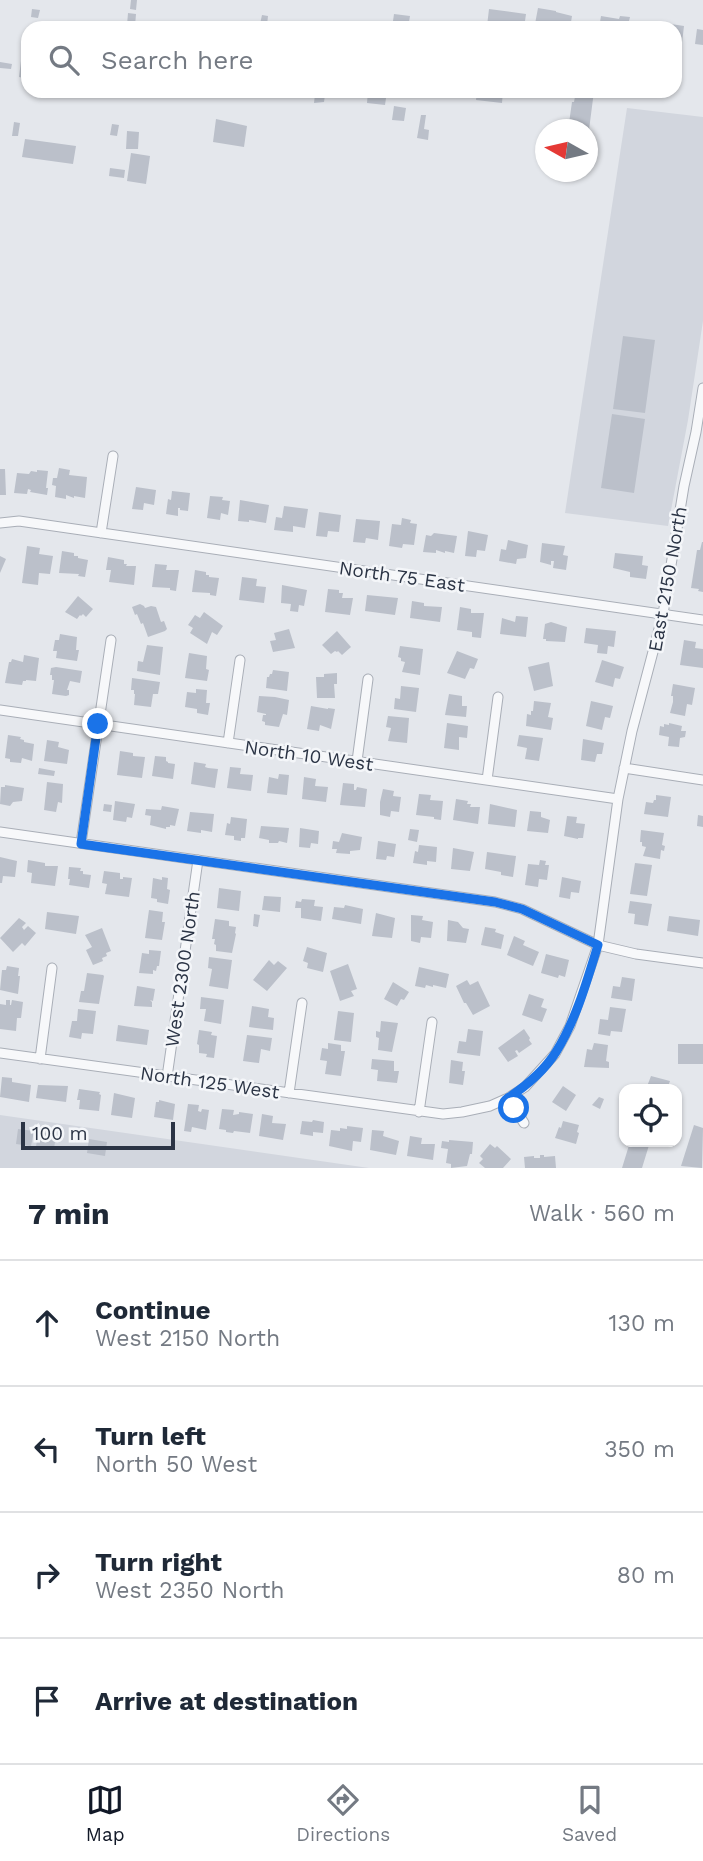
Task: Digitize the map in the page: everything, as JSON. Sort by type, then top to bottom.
[{"type":"street","name":"East 2150 North","points":[[598,945],[618,799],[663,614],[679,510],[703,388]]},
{"type":"street","points":[[101,533],[113,456]]},
{"type":"street","name":"North 75 East","points":[[0,523],[19,521],[703,620]]},
{"type":"street","points":[[81,844],[111,640]]},
{"type":"street","points":[[228,743],[240,660]]},
{"type":"street","points":[[357,761],[368,679]]},
{"type":"street","points":[[487,780],[498,697]]},
{"type":"street","name":"North 10 West","points":[[0,710],[618,799]]},
{"type":"street","points":[[624,768],[703,780]]},
{"type":"street","points":[[0,832],[495,902],[522,909],[598,945],[636,954],[703,963]]},
{"type":"street","name":"West 2300 North","points":[[167,1077],[198,860]]},
{"type":"street","name":"North 125 West","points":[[0,1053],[419,1112],[462,1112],[490,1106],[508,1098],[524,1087],[555,1054],[570,1026],[598,945]]},
{"type":"street","points":[[40,1059],[52,968]]},
{"type":"street","points":[[289,1093],[302,1003]]},
{"type":"street","points":[[419,1112],[432,1022]]},
{"type":"street","points":[[508,1098],[524,1123]]},
{"type":"shaded area","points":[[627,108],[703,117],[703,321],[668,526],[565,513]]},
{"type":"shaded area","points":[[0,1115],[369,1168],[0,1168]]},
{"type":"building","points":[[131,0],[137,0],[136,10],[130,9]]},
{"type":"building","points":[[538,8],[572,16],[571,21],[536,21]]},
{"type":"building","points":[[32,9],[40,10],[38,18],[31,17]]},
{"type":"building","points":[[489,9],[526,14],[525,21],[488,21]]},
{"type":"building","points":[[128,13],[136,14],[135,21],[127,21]]},
{"type":"building","points":[[394,14],[410,16],[409,21],[393,21]]},
{"type":"building","points":[[262,15],[268,16],[267,21],[261,21]]},
{"type":"building","points":[[601,16],[619,19],[620,16],[630,17],[629,21],[600,21]]},
{"type":"building","points":[[697,29],[703,30],[703,45],[695,44]]},
{"type":"building","points":[[0,62],[12,64],[11,69],[0,68]]},
{"type":"building","points":[[315,98],[325,98],[324,102],[314,103]]},
{"type":"building","points":[[367,98],[386,98],[385,105],[367,103]]},
{"type":"building","points":[[476,98],[502,98],[502,103]]},
{"type":"building","points":[[575,98],[593,98],[590,119],[570,119]]},
{"type":"building","points":[[394,106],[406,108],[404,121],[392,120]]},
{"type":"building","points":[[421,115],[426,115],[424,129],[429,130],[428,140],[417,138]]},
{"type":"building","points":[[216,119],[247,126],[244,147],[213,142]]},
{"type":"building","points":[[14,122],[20,123],[18,136],[12,136]]},
{"type":"building","points":[[112,124],[119,125],[117,136],[110,135]]},
{"type":"building","points":[[127,131],[139,132],[138,149],[126,149]]},
{"type":"building","points":[[25,139],[76,146],[73,164],[22,157]]},
{"type":"building","points":[[131,153],[150,156],[146,184],[127,181]]},
{"type":"building","points":[[110,168],[125,170],[124,178],[109,176]]},
{"type":"building","points":[[623,336],[655,340],[645,413],[613,409]]},
{"type":"building","points":[[612,414],[645,419],[634,493],[601,488]]},
{"type":"building","points":[[59,468],[70,470],[69,475],[87,477],[85,498],[66,495],[66,499],[55,497],[56,486],[52,485]]},
{"type":"building","points":[[0,469],[5,469],[6,495],[0,495]]},
{"type":"building","points":[[37,470],[48,471],[47,495],[30,492],[28,489],[27,494],[14,493],[17,473],[29,474]]},
{"type":"building","points":[[136,487],[156,490],[154,505],[144,503],[143,510],[132,509]]},
{"type":"building","points":[[172,491],[190,493],[188,511],[178,508],[178,516],[166,514]]},
{"type":"building","points":[[210,496],[223,497],[222,500],[230,501],[228,515],[221,513],[220,520],[207,518]]},
{"type":"building","points":[[240,500],[269,505],[266,523],[238,521]]},
{"type":"building","points":[[284,506],[308,509],[305,528],[293,526],[293,532],[274,530],[276,517],[282,518]]},
{"type":"building","points":[[319,512],[341,515],[339,532],[328,531],[327,537],[316,536]]},
{"type":"building","points":[[402,518],[417,524],[414,545],[403,544],[402,548],[389,546],[392,524],[401,525]]},
{"type":"building","points":[[356,519],[380,521],[378,540],[366,538],[365,543],[353,542]]},
{"type":"building","points":[[468,531],[488,535],[485,551],[477,550],[476,557],[465,556]]},
{"type":"building","points":[[434,533],[457,536],[454,553],[436,550],[436,553],[423,552],[426,535],[431,536]]},
{"type":"building","points":[[508,540],[528,545],[526,558],[517,559],[516,564],[499,561],[501,549],[506,550]]},
{"type":"building","points":[[702,542],[703,592],[691,588],[697,550],[700,550]]},
{"type":"building","points":[[542,543],[565,546],[563,555],[568,556],[566,570],[553,568],[554,561],[551,561],[551,565],[540,562]]},
{"type":"building","points":[[27,546],[40,548],[39,554],[53,556],[50,574],[39,573],[38,585],[22,583]]},
{"type":"building","points":[[62,551],[88,560],[85,577],[59,573]]},
{"type":"building","points":[[615,553],[643,556],[642,565],[648,566],[646,579],[630,577],[630,572],[613,568]]},
{"type":"building","points":[[0,556],[6,559],[0,573]]},
{"type":"building","points":[[108,557],[124,560],[126,566],[136,566],[134,585],[109,582],[111,570],[106,570]]},
{"type":"building","points":[[155,564],[167,565],[166,570],[179,570],[176,591],[152,587]]},
{"type":"building","points":[[195,570],[206,572],[209,577],[219,578],[216,596],[192,592]]},
{"type":"building","points":[[242,577],[257,579],[256,586],[266,587],[264,603],[239,600]]},
{"type":"building","points":[[282,585],[307,590],[304,606],[299,605],[298,612],[290,611],[291,604],[281,603]]},
{"type":"building","points":[[328,589],[339,590],[339,593],[343,593],[342,598],[353,598],[350,615],[325,612]]},
{"type":"building","points":[[367,595],[398,598],[395,615],[365,611]]},
{"type":"building","points":[[78,596],[93,609],[86,617],[83,614],[77,619],[65,612]]},
{"type":"building","points":[[412,601],[424,603],[424,606],[442,607],[440,622],[410,618]]},
{"type":"building","points":[[140,604],[145,608],[156,607],[161,622],[164,621],[167,629],[165,631],[148,637],[143,623],[141,624],[132,607]]},
{"type":"building","points":[[460,607],[471,609],[471,613],[484,613],[481,638],[472,637],[472,632],[457,630]]},
{"type":"building","points":[[204,612],[223,626],[217,635],[212,632],[207,644],[190,633],[193,628],[188,625],[195,615],[200,618]]},
{"type":"building","points":[[516,616],[528,617],[526,637],[500,634],[502,618],[515,622]]},
{"type":"building","points":[[551,622],[567,627],[565,642],[543,639],[545,624]]},
{"type":"building","points":[[586,628],[616,631],[614,647],[608,646],[607,654],[597,653],[598,645],[584,643]]},
{"type":"building","points":[[289,629],[295,648],[273,652],[270,641],[276,640],[274,633]]},
{"type":"building","points":[[337,631],[351,647],[342,655],[338,651],[331,654],[322,645]]},
{"type":"building","points":[[60,634],[77,637],[77,661],[56,658],[57,651],[53,651],[55,640],[59,640]]},
{"type":"building","points":[[684,640],[696,642],[695,648],[703,649],[703,668],[680,665]]},
{"type":"building","points":[[147,645],[163,647],[160,675],[137,671],[138,661],[143,662]]},
{"type":"building","points":[[400,646],[423,649],[420,675],[402,672],[405,662],[398,657]]},
{"type":"building","points":[[457,651],[478,659],[465,679],[447,673]]},
{"type":"building","points":[[189,653],[207,656],[207,681],[185,678]]},
{"type":"building","points":[[24,655],[39,658],[36,681],[26,680],[22,685],[5,683],[9,662],[12,659],[23,662]]},
{"type":"building","points":[[602,660],[624,667],[620,679],[615,678],[613,687],[595,682]]},
{"type":"building","points":[[549,662],[553,686],[534,691],[528,667]]},
{"type":"building","points":[[51,668],[82,671],[80,683],[70,681],[67,690],[69,695],[52,694],[54,680],[50,675]]},
{"type":"building","points":[[273,670],[289,672],[287,691],[266,688],[267,677]]},
{"type":"building","points":[[337,673],[337,684],[334,684],[335,698],[317,698],[316,677]]},
{"type":"building","points":[[132,678],[160,682],[158,694],[153,694],[151,707],[134,705]]},
{"type":"building","points":[[673,684],[695,688],[692,705],[687,704],[685,716],[670,713]]},
{"type":"building","points":[[401,686],[419,688],[416,712],[394,709],[395,698],[400,699]]},
{"type":"building","points":[[196,689],[207,690],[206,703],[210,703],[208,715],[185,707],[187,692],[196,693]]},
{"type":"building","points":[[449,694],[462,696],[462,706],[467,706],[466,717],[445,715]]},
{"type":"building","points":[[259,696],[289,700],[287,715],[283,714],[279,727],[265,725],[262,721],[263,715],[266,714],[257,712]]},
{"type":"building","points":[[534,701],[551,703],[548,717],[553,718],[551,730],[526,726],[527,714],[531,715]]},
{"type":"building","points":[[591,701],[613,706],[610,718],[605,717],[602,730],[586,726]]},
{"type":"building","points":[[311,706],[335,709],[331,729],[320,725],[319,731],[307,729]]},
{"type":"building","points":[[388,716],[409,718],[407,743],[388,741],[391,728],[386,727]]},
{"type":"building","points":[[447,723],[468,726],[467,738],[459,737],[459,750],[444,748]]},
{"type":"building","points":[[664,724],[682,726],[681,731],[686,731],[685,737],[680,738],[679,747],[668,746],[669,737],[659,735],[660,726],[664,727]]},
{"type":"building","points":[[8,735],[21,737],[24,742],[34,744],[32,761],[22,758],[21,763],[10,762],[10,759],[5,758]]},
{"type":"building","points":[[519,735],[543,738],[539,761],[525,759],[527,748],[517,746]]},
{"type":"building","points":[[583,739],[604,743],[602,754],[597,754],[595,762],[581,760]]},
{"type":"building","points":[[47,740],[59,742],[58,747],[69,750],[67,764],[44,761]]},
{"type":"building","points":[[120,751],[145,757],[142,778],[117,775]]},
{"type":"building","points":[[155,756],[166,757],[168,763],[175,764],[173,779],[152,776]]},
{"type":"building","points":[[194,762],[218,769],[215,788],[191,784]]},
{"type":"building","points":[[230,767],[241,768],[240,774],[253,775],[251,791],[227,788]]},
{"type":"building","points":[[39,768],[55,771],[54,776],[38,774]]},
{"type":"building","points":[[279,774],[289,775],[287,795],[267,793],[269,777],[278,779]]},
{"type":"building","points":[[304,777],[316,779],[315,786],[328,787],[326,802],[302,799]]},
{"type":"building","points":[[47,782],[63,784],[62,803],[58,802],[56,812],[44,810]]},
{"type":"building","points":[[343,783],[354,784],[354,790],[357,787],[367,789],[365,807],[340,805]]},
{"type":"building","points":[[5,785],[24,788],[22,801],[13,802],[10,806],[0,804],[1,787]]},
{"type":"building","points":[[383,789],[394,791],[393,796],[401,797],[399,812],[391,811],[390,817],[380,815]]},
{"type":"building","points":[[419,794],[431,795],[430,800],[443,801],[441,820],[416,815]]},
{"type":"building","points":[[656,795],[671,797],[668,817],[644,814],[646,802],[653,803]]},
{"type":"building","points":[[456,799],[468,801],[470,807],[480,807],[478,824],[453,820]]},
{"type":"building","points":[[115,801],[135,804],[132,818],[127,817],[126,822],[113,820]]},
{"type":"building","points":[[104,804],[112,805],[111,812],[103,811]]},
{"type":"building","points":[[490,804],[517,810],[515,827],[488,824]]},
{"type":"building","points":[[162,806],[179,809],[175,826],[170,825],[166,829],[150,825],[151,816],[145,815],[146,809],[161,810]]},
{"type":"building","points":[[530,811],[541,812],[541,817],[550,820],[548,833],[527,831]]},
{"type":"building","points":[[190,812],[214,814],[212,832],[187,831]]},
{"type":"building","points":[[698,815],[703,816],[703,827],[697,826]]},
{"type":"building","points":[[567,816],[577,817],[576,823],[585,824],[583,838],[564,836]]},
{"type":"building","points":[[231,817],[247,819],[245,838],[241,838],[241,841],[234,840],[234,836],[225,835]]},
{"type":"building","points":[[261,826],[289,828],[287,843],[269,843],[269,840],[259,838]]},
{"type":"building","points":[[300,828],[319,831],[318,844],[311,843],[310,848],[299,847]]},
{"type":"building","points":[[410,829],[419,830],[417,842],[408,840]]},
{"type":"building","points":[[641,830],[664,833],[662,845],[665,846],[664,851],[661,850],[660,859],[643,856],[646,847],[640,842]]},
{"type":"building","points":[[342,833],[362,837],[360,850],[350,851],[350,854],[336,853],[337,849],[332,849],[333,841],[339,842]]},
{"type":"building","points":[[378,841],[396,844],[394,857],[376,859]]},
{"type":"building","points":[[419,845],[437,847],[436,862],[427,861],[427,865],[413,863]]},
{"type":"building","points":[[453,848],[474,852],[470,871],[451,869]]},
{"type":"building","points":[[487,852],[516,856],[513,877],[485,869]]},
{"type":"building","points":[[0,857],[17,861],[15,877],[3,876],[2,883],[0,883]]},
{"type":"building","points":[[28,860],[45,863],[45,866],[58,866],[55,886],[31,883],[32,873],[27,872]]},
{"type":"building","points":[[540,860],[549,865],[547,880],[539,879],[538,887],[525,885],[528,864],[539,865]]},
{"type":"building","points":[[635,863],[652,865],[647,896],[630,894]]},
{"type":"building","points":[[69,867],[81,868],[83,874],[91,875],[89,888],[69,885]]},
{"type":"building","points":[[104,871],[120,873],[120,879],[132,878],[129,897],[105,894],[107,884],[102,883]]},
{"type":"building","points":[[162,877],[168,878],[168,904],[151,898],[153,878],[162,880]]},
{"type":"building","points":[[562,877],[581,881],[579,893],[571,892],[570,899],[559,897]]},
{"type":"building","points":[[219,888],[241,891],[239,911],[217,908]]},
{"type":"building","points":[[264,896],[281,897],[280,912],[262,910]]},
{"type":"building","points":[[302,899],[315,900],[314,906],[323,907],[321,921],[301,918],[301,908],[295,908],[296,901],[301,902]]},
{"type":"building","points":[[630,901],[652,904],[648,926],[634,924],[635,914],[628,913]]},
{"type":"building","points":[[345,905],[363,909],[361,924],[332,919],[334,907],[344,908]]},
{"type":"building","points":[[149,910],[163,912],[162,922],[165,922],[162,940],[145,938]]},
{"type":"building","points":[[47,912],[79,916],[76,934],[45,929]]},
{"type":"building","points":[[376,913],[395,918],[392,938],[372,936]]},
{"type":"building","points":[[254,914],[260,915],[258,927],[253,926]]},
{"type":"building","points":[[411,915],[423,916],[422,920],[433,922],[431,938],[421,937],[420,943],[411,941]]},
{"type":"building","points":[[669,916],[700,920],[698,936],[667,931]]},
{"type":"building","points":[[19,918],[26,923],[22,927],[24,930],[28,926],[36,933],[25,946],[22,943],[13,952],[0,938]]},
{"type":"building","points":[[215,919],[229,921],[229,926],[236,927],[232,953],[216,951],[215,939],[212,939]]},
{"type":"building","points":[[448,920],[458,922],[463,928],[469,929],[466,943],[447,941]]},
{"type":"building","points":[[485,927],[496,929],[495,932],[504,935],[501,949],[481,945]]},
{"type":"building","points":[[102,928],[111,951],[102,958],[103,961],[93,965],[86,950],[92,947],[85,935]]},
{"type":"building","points":[[514,936],[525,941],[523,945],[539,952],[533,966],[507,955]]},
{"type":"building","points":[[307,947],[327,953],[323,972],[307,968],[308,963],[303,961]]},
{"type":"building","points":[[149,950],[161,951],[159,966],[156,971],[153,970],[153,974],[139,973],[142,953],[149,954]]},
{"type":"building","points":[[546,954],[569,960],[565,977],[559,975],[558,978],[541,973]]},
{"type":"building","points":[[209,957],[232,960],[228,989],[209,986],[212,969],[208,968]]},
{"type":"building","points":[[269,960],[274,965],[278,961],[287,968],[267,991],[253,980]]},
{"type":"building","points":[[348,964],[357,989],[351,991],[354,996],[340,1001],[330,971]]},
{"type":"building","points":[[7,966],[19,968],[18,994],[0,990],[2,970],[6,970]]},
{"type":"building","points":[[419,967],[449,974],[446,988],[433,985],[426,985],[425,988],[415,986]]},
{"type":"building","points":[[87,973],[104,976],[99,1004],[79,1002]]},
{"type":"building","points":[[622,977],[635,979],[632,1001],[611,998],[613,986],[620,987]]},
{"type":"building","points":[[467,980],[470,985],[478,981],[490,1006],[473,1015],[456,986]]},
{"type":"building","points":[[393,982],[409,992],[397,1006],[384,999]]},
{"type":"building","points":[[137,986],[155,989],[153,1001],[150,1000],[152,1007],[134,1006]]},
{"type":"building","points":[[529,994],[544,999],[541,1007],[547,1009],[542,1022],[522,1015]]},
{"type":"building","points":[[201,997],[224,1000],[221,1024],[204,1021],[206,1009],[200,1009]]},
{"type":"building","points":[[6,1000],[10,1000],[10,1005],[12,1000],[23,1002],[16,1031],[0,1029],[0,1004],[6,1005]]},
{"type":"building","points":[[252,1006],[269,1009],[268,1017],[274,1018],[273,1030],[249,1027]]},
{"type":"building","points":[[610,1007],[626,1009],[622,1032],[611,1031],[610,1036],[598,1034],[600,1019],[608,1020]]},
{"type":"building","points":[[78,1009],[96,1011],[93,1034],[82,1033],[81,1039],[69,1037],[72,1021],[77,1021]]},
{"type":"building","points":[[338,1011],[354,1013],[351,1042],[334,1040]]},
{"type":"building","points":[[381,1021],[398,1023],[392,1052],[378,1050],[379,1038],[376,1037],[376,1031],[380,1032]]},
{"type":"building","points":[[118,1025],[149,1030],[147,1045],[116,1041]]},
{"type":"building","points":[[468,1029],[483,1031],[480,1056],[457,1053],[459,1041],[466,1042]]},
{"type":"building","points":[[524,1029],[532,1044],[519,1053],[515,1051],[518,1056],[508,1062],[498,1048]]},
{"type":"building","points":[[199,1030],[212,1032],[211,1035],[217,1036],[214,1058],[199,1053]]},
{"type":"building","points":[[247,1035],[272,1038],[270,1051],[261,1049],[259,1063],[243,1061]]},
{"type":"building","points":[[328,1043],[341,1045],[341,1051],[345,1051],[341,1076],[325,1074],[327,1061],[320,1060],[322,1048],[328,1049]]},
{"type":"building","points":[[594,1043],[608,1045],[606,1061],[609,1062],[609,1068],[584,1067],[587,1049],[592,1050]]},
{"type":"building","points":[[678,1044],[703,1044],[703,1064],[678,1064]]},
{"type":"building","points":[[372,1059],[394,1061],[394,1071],[399,1071],[397,1083],[377,1081],[378,1070],[371,1069]]},
{"type":"building","points":[[451,1060],[463,1062],[463,1085],[449,1083]]},
{"type":"building","points":[[651,1076],[670,1081],[669,1084],[648,1084]]},
{"type":"building","points":[[2,1077],[12,1078],[12,1082],[31,1085],[29,1102],[0,1097]]},
{"type":"building","points":[[38,1085],[68,1086],[66,1102],[36,1098]]},
{"type":"building","points":[[563,1086],[576,1095],[566,1111],[552,1102]]},
{"type":"building","points":[[79,1089],[100,1092],[99,1111],[79,1109]]},
{"type":"building","points":[[114,1093],[135,1098],[132,1118],[111,1115]]},
{"type":"building","points":[[599,1097],[604,1099],[600,1109],[592,1105]]},
{"type":"building","points":[[159,1100],[175,1104],[173,1120],[154,1117],[156,1102]]},
{"type":"building","points":[[188,1104],[199,1105],[198,1111],[201,1112],[202,1109],[209,1110],[206,1130],[192,1127],[191,1132],[184,1131]]},
{"type":"building","points":[[222,1109],[234,1110],[233,1115],[239,1112],[253,1114],[250,1133],[233,1133],[219,1129]]},
{"type":"building","points":[[262,1114],[273,1116],[272,1123],[286,1124],[283,1140],[259,1136]]},
{"type":"building","points":[[302,1121],[324,1122],[323,1133],[313,1132],[313,1136],[300,1134]]},
{"type":"building","points":[[563,1121],[579,1125],[576,1144],[555,1138]]},
{"type":"building","points":[[694,1125],[703,1128],[702,1168],[681,1166]]},
{"type":"building","points":[[347,1126],[363,1128],[361,1142],[353,1141],[352,1151],[329,1146],[331,1130],[340,1131],[340,1128],[347,1129]]},
{"type":"building","points":[[18,1129],[34,1131],[31,1146],[16,1144]]},
{"type":"building","points":[[372,1130],[384,1131],[383,1136],[399,1141],[396,1155],[370,1150]]},
{"type":"building","points":[[38,1132],[56,1134],[54,1149],[36,1147]]},
{"type":"building","points":[[410,1136],[422,1138],[421,1144],[435,1144],[433,1160],[407,1156]]},
{"type":"building","points":[[89,1139],[107,1142],[105,1156],[87,1153]]},
{"type":"building","points":[[442,1141],[473,1142],[467,1166],[451,1168],[451,1164],[446,1163],[448,1149],[441,1148]]},
{"type":"building","points":[[490,1144],[495,1148],[497,1146],[511,1159],[503,1168],[485,1168],[479,1163],[483,1159],[480,1156]]},
{"type":"building","points":[[628,1147],[648,1147],[642,1168],[622,1168]]},
{"type":"building","points":[[540,1155],[555,1156],[556,1168],[525,1168],[524,1157],[540,1158]]},
{"type":"route","points":[[98,724],[81,844],[495,902],[522,909],[598,945],[570,1026],[555,1054],[540,1072],[508,1098],[514,1108]]}]
